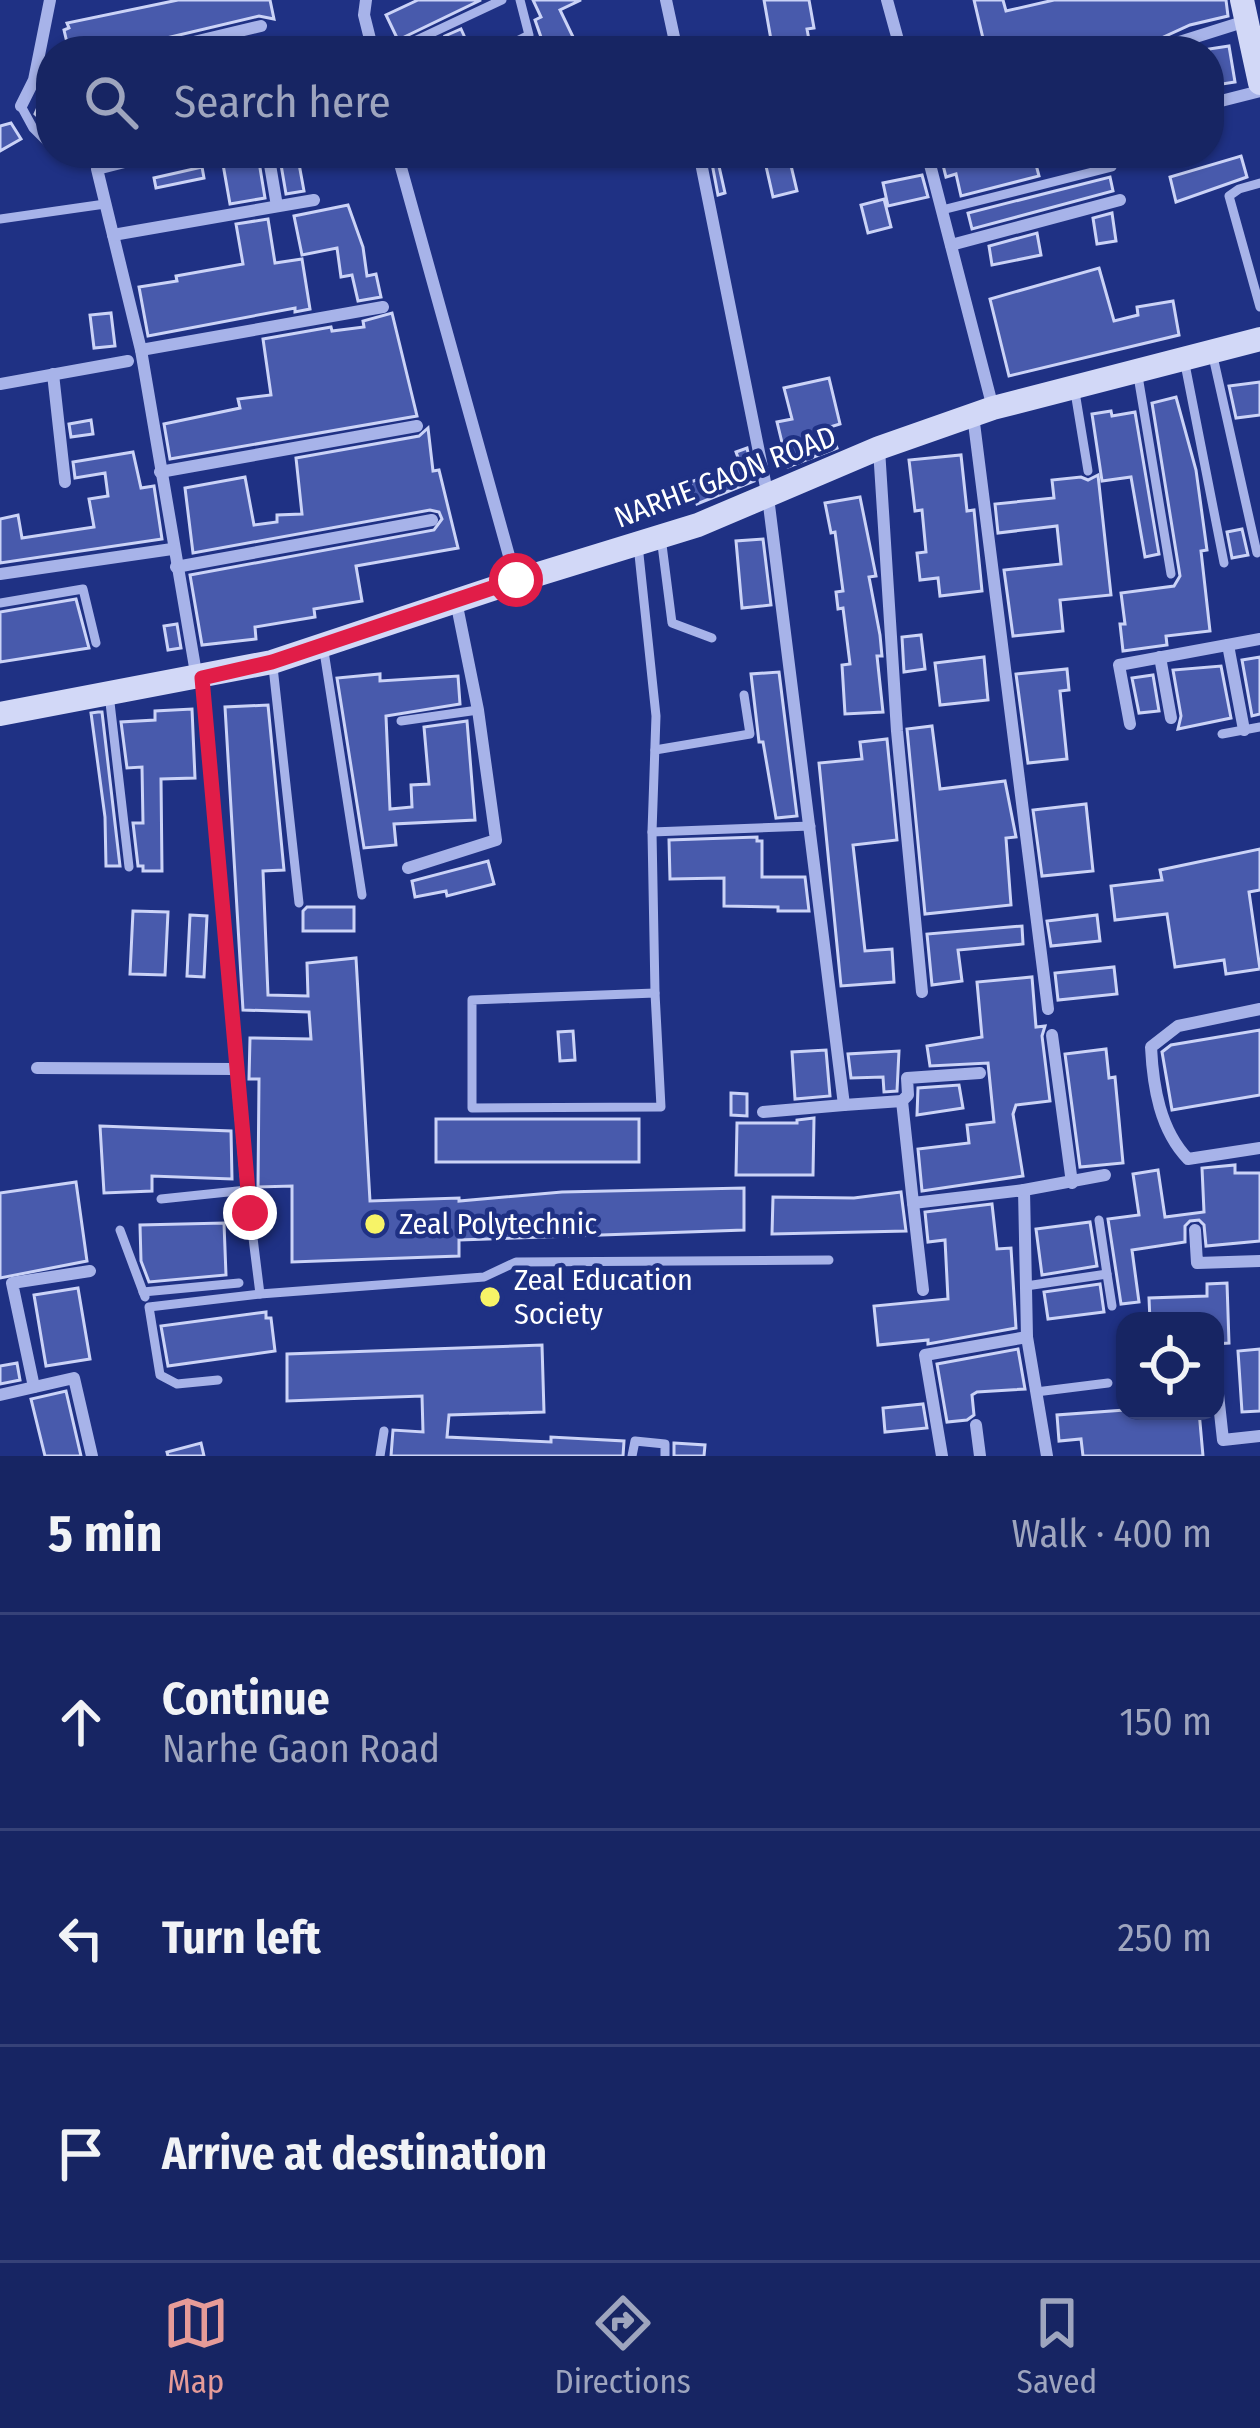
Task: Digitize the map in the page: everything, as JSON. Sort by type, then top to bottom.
[{"type":"street","points":[[43,36],[50,0]]},
{"type":"street","points":[[366,0],[369,36]]},
{"type":"street","points":[[666,0],[674,36]]},
{"type":"street","points":[[887,0],[897,36]]},
{"type":"street","points":[[1199,36],[1250,20],[1260,81],[1224,97]]},
{"type":"street","points":[[220,36],[262,26]]},
{"type":"street","points":[[20,106],[36,70]]},
{"type":"street","points":[[101,168],[97,169],[141,350],[172,549],[200,678],[248,1190]]},
{"type":"street","points":[[271,168],[277,206]]},
{"type":"street","points":[[402,168],[516,580]]},
{"type":"street","points":[[701,168],[768,497],[844,1105]]},
{"type":"street","points":[[931,168],[983,411],[1048,1009]]},
{"type":"street","points":[[113,235],[314,200]]},
{"type":"street","points":[[951,245],[1120,200]]},
{"type":"street","points":[[141,350],[383,307]]},
{"type":"street","name":"NARHE GAON ROAD","points":[[0,714],[272,662],[516,580],[650,541],[983,411],[1260,339]]},
{"type":"street","points":[[0,384],[128,361]]},
{"type":"street","points":[[53,374],[65,482]]},
{"type":"street","points":[[160,472],[417,426]]},
{"type":"street","points":[[879,448],[897,731],[922,992]]},
{"type":"street","points":[[176,567],[432,520]]},
{"type":"street","points":[[0,574],[172,549]]},
{"type":"street","points":[[408,868],[496,840],[478,710],[456,600]]},
{"type":"street","points":[[1130,724],[1119,665],[1260,639]]},
{"type":"street","points":[[1228,645],[1244,730]]},
{"type":"street","points":[[1160,658],[1171,718]]},
{"type":"street","points":[[1260,1009],[1178,1026],[1151,1047],[1163,1121],[1171,1142],[1188,1159],[1260,1148]]},
{"type":"street","points":[[1052,1035],[1072,1184]]},
{"type":"street","points":[[37,1068],[235,1070]]},
{"type":"street","points":[[763,1112],[902,1101],[908,1095],[907,1078],[980,1073]]},
{"type":"street","points":[[902,1101],[923,1289]]},
{"type":"street","points":[[913,1203],[1072,1184],[1105,1175]]},
{"type":"street","points":[[1024,1190],[1027,1337],[1046,1456]]},
{"type":"street","points":[[1195,1230],[1197,1263],[1260,1261]]},
{"type":"street","points":[[34,1387],[12,1283],[90,1271]]},
{"type":"street","points":[[942,1456],[925,1354],[1027,1337]]},
{"type":"street","points":[[0,1395],[74,1378],[92,1456]]},
{"type":"street","points":[[1220,1420],[1222,1440],[1260,1436]]},
{"type":"street","points":[[976,1425],[980,1456]]},
{"type":"lane","points":[[425,36],[502,0]]},
{"type":"lane","points":[[520,0],[528,36]]},
{"type":"lane","points":[[20,106],[36,131]]},
{"type":"lane","points":[[942,210],[1108,168]]},
{"type":"lane","points":[[1260,183],[1229,196],[1260,307]]},
{"type":"lane","points":[[0,219],[105,204]]},
{"type":"lane","points":[[1212,352],[1257,553]]},
{"type":"lane","points":[[1184,359],[1224,563]]},
{"type":"lane","points":[[1137,371],[1171,574]]},
{"type":"lane","points":[[1074,387],[1088,471]]},
{"type":"lane","points":[[650,541],[672,623],[712,638]]},
{"type":"lane","points":[[650,541],[656,716],[655,993],[661,1107],[472,1108],[472,1000],[655,993]]},
{"type":"lane","points":[[0,603],[82,589],[96,643]]},
{"type":"lane","points":[[323,645],[362,895]]},
{"type":"lane","points":[[272,662],[299,903]]},
{"type":"lane","points":[[109,692],[129,867]]},
{"type":"lane","points":[[655,750],[750,734],[744,695]]},
{"type":"lane","points":[[401,721],[478,710]]},
{"type":"lane","points":[[1222,734],[1260,728]]},
{"type":"lane","points":[[652,832],[811,826]]},
{"type":"lane","points":[[161,1199],[248,1190],[260,1294]]},
{"type":"lane","points":[[1099,1220],[1112,1306]]},
{"type":"lane","points":[[120,1230],[149,1307],[160,1375],[177,1384],[218,1380]]},
{"type":"lane","points":[[149,1307],[484,1277],[517,1262],[829,1259]]},
{"type":"lane","points":[[1026,1286],[1107,1274]]},
{"type":"lane","points":[[143,1292],[238,1283]]},
{"type":"lane","points":[[1036,1392],[1108,1383]]},
{"type":"lane","points":[[380,1456],[384,1431]]},
{"type":"lane","points":[[632,1456],[635,1441],[665,1444],[665,1456]]},
{"type":"building","points":[[178,0],[270,0],[274,19],[259,16],[175,36],[65,36],[67,23]]},
{"type":"building","points":[[418,0],[481,0],[406,36],[396,36],[386,15]]},
{"type":"building","points":[[533,0],[581,0],[560,10],[573,36],[541,36],[535,20],[541,17]]},
{"type":"building","points":[[764,0],[809,0],[814,28],[807,29],[808,36],[770,36]]},
{"type":"building","points":[[974,0],[1003,0],[1006,11],[1054,0],[1226,0],[1228,16],[1166,36],[982,36]]},
{"type":"building","points":[[1229,46],[1235,82],[1224,84],[1224,47]]},
{"type":"building","points":[[11,123],[21,139],[0,151],[0,126]]},
{"type":"building","points":[[1241,156],[1247,177],[1176,202],[1170,177],[1200,168],[1224,168],[1224,161]]},
{"type":"building","points":[[202,168],[204,178],[156,188],[154,178]]},
{"type":"building","points":[[224,168],[260,168],[265,198],[230,204]]},
{"type":"building","points":[[282,168],[300,168],[304,191],[286,194]]},
{"type":"building","points":[[713,168],[719,168],[725,193],[718,195]]},
{"type":"building","points":[[766,168],[792,168],[797,191],[773,197]]},
{"type":"building","points":[[944,168],[1037,168],[1039,176],[961,196],[956,174],[946,177]]},
{"type":"building","points":[[922,175],[928,197],[888,206],[883,183]]},
{"type":"building","points":[[1110,177],[1113,191],[972,229],[968,213]]},
{"type":"building","points":[[884,199],[891,227],[868,233],[861,205]]},
{"type":"building","points":[[348,205],[363,247],[367,276],[376,274],[381,297],[358,301],[352,275],[341,277],[337,248],[302,255],[294,216]]},
{"type":"building","points":[[1112,213],[1116,241],[1097,244],[1093,218]]},
{"type":"building","points":[[268,219],[275,263],[302,259],[310,309],[148,336],[139,287],[243,264],[236,224]]},
{"type":"building","points":[[1037,233],[1041,255],[992,265],[989,246]]},
{"type":"building","points":[[1099,268],[1114,321],[1138,315],[1137,307],[1173,301],[1179,335],[1009,376],[990,299]]},
{"type":"building","points":[[111,313],[115,346],[94,348],[90,315]]},
{"type":"building","points":[[392,313],[417,416],[170,459],[164,424],[240,408],[238,399],[271,395],[263,339],[331,327],[332,331],[364,327],[363,321]]},
{"type":"building","points":[[829,378],[840,424],[830,427],[837,448],[788,467],[777,422],[792,419],[784,388]]},
{"type":"building","points":[[1260,382],[1260,415],[1236,418],[1229,386]]},
{"type":"building","points":[[1176,397],[1196,470],[1207,550],[1201,551],[1210,631],[1166,636],[1167,645],[1123,651],[1121,593],[1174,586],[1180,576],[1152,403]]},
{"type":"building","points":[[1111,411],[1112,416],[1135,412],[1159,554],[1145,557],[1131,477],[1102,481],[1092,414]]},
{"type":"building","points":[[91,420],[93,434],[71,437],[69,424]]},
{"type":"building","points":[[428,428],[433,471],[439,470],[458,548],[356,566],[362,601],[314,609],[315,617],[255,627],[256,639],[202,645],[190,575],[434,530],[442,519],[439,512],[430,510],[193,553],[185,488],[245,477],[254,525],[277,522],[277,515],[302,514],[296,458],[419,436]]},
{"type":"building","points":[[747,448],[754,481],[697,504],[690,482],[741,466],[736,452]]},
{"type":"building","points":[[133,452],[141,488],[154,486],[162,539],[0,563],[0,519],[18,515],[22,538],[94,527],[89,499],[108,496],[105,473],[75,478],[73,462]]},
{"type":"building","points":[[961,455],[967,511],[974,510],[982,591],[940,596],[938,578],[920,580],[917,553],[926,552],[922,510],[915,511],[909,460]]},
{"type":"building","points":[[1098,475],[1111,595],[1060,600],[1063,631],[1013,636],[1004,570],[1061,564],[1057,526],[998,533],[995,504],[1054,498],[1052,480],[1088,480]]},
{"type":"building","points":[[860,497],[876,576],[869,577],[880,635],[882,656],[877,656],[883,712],[845,714],[842,665],[850,664],[843,608],[838,609],[836,592],[843,591],[835,532],[831,533],[825,503]]},
{"type":"building","points":[[1242,529],[1248,555],[1232,558],[1227,532]]},
{"type":"building","points":[[763,539],[771,605],[742,608],[736,541]]},
{"type":"building","points":[[76,599],[89,648],[0,662],[0,612]]},
{"type":"building","points":[[177,624],[181,648],[168,650],[164,626]]},
{"type":"building","points":[[921,635],[925,669],[904,672],[902,637]]},
{"type":"building","points":[[984,657],[988,700],[940,705],[935,663]]},
{"type":"building","points":[[1260,657],[1260,714],[1252,716],[1242,660]]},
{"type":"building","points":[[1221,666],[1231,718],[1178,729],[1181,716],[1173,670]]},
{"type":"building","points":[[1067,669],[1069,690],[1060,691],[1067,759],[1028,763],[1016,674]]},
{"type":"building","points":[[779,672],[797,816],[776,818],[763,742],[759,742],[751,674]]},
{"type":"building","points":[[380,674],[380,681],[458,676],[460,704],[386,716],[390,809],[412,807],[411,785],[429,784],[424,727],[467,721],[475,820],[394,824],[396,845],[364,848],[337,678]]},
{"type":"building","points":[[1153,675],[1159,711],[1139,713],[1132,678]]},
{"type":"building","points":[[268,705],[284,870],[263,871],[268,995],[308,996],[307,963],[356,958],[370,1201],[744,1188],[744,1230],[459,1240],[459,1256],[292,1262],[292,1186],[258,1187],[259,1079],[249,1079],[250,1038],[311,1039],[309,1012],[243,1010],[225,707]]},
{"type":"building","points":[[192,709],[195,778],[161,779],[162,871],[143,871],[138,866],[133,823],[143,823],[142,767],[127,768],[121,722],[155,720],[155,711]]},
{"type":"building","points":[[102,712],[120,866],[106,866],[105,817],[91,713]]},
{"type":"building","points":[[932,726],[940,789],[1005,781],[1016,837],[1006,838],[1011,905],[925,914],[907,729]]},
{"type":"building","points":[[887,739],[897,840],[853,845],[865,951],[892,949],[894,982],[841,986],[819,763],[862,759],[860,742]]},
{"type":"building","points":[[1086,804],[1093,871],[1042,876],[1033,810]]},
{"type":"building","points":[[757,837],[762,841],[762,877],[805,877],[809,911],[724,906],[724,878],[670,879],[669,840]]},
{"type":"building","points":[[1260,849],[1260,890],[1249,892],[1260,969],[1226,974],[1224,960],[1175,967],[1167,914],[1115,920],[1111,886],[1162,880],[1160,870]]},
{"type":"building","points":[[488,861],[494,884],[447,896],[446,891],[415,897],[412,881]]},
{"type":"building","points":[[307,907],[354,907],[354,931],[303,931]]},
{"type":"building","points":[[133,911],[168,912],[165,975],[130,974]]},
{"type":"building","points":[[190,915],[207,916],[204,977],[187,976]]},
{"type":"building","points":[[1097,915],[1100,941],[1051,946],[1047,921]]},
{"type":"building","points":[[1022,926],[1023,944],[958,950],[962,981],[932,985],[927,934]]},
{"type":"building","points":[[1114,967],[1117,994],[1058,1000],[1055,973]]},
{"type":"building","points":[[1032,977],[1036,1027],[1045,1026],[1042,1036],[1050,1101],[1016,1105],[1013,1114],[1023,1176],[922,1191],[918,1149],[969,1143],[967,1125],[994,1122],[988,1063],[930,1066],[927,1046],[982,1037],[977,982]]},
{"type":"building","points":[[1260,1030],[1260,1095],[1172,1110],[1162,1052],[1171,1045]]},
{"type":"building","points":[[573,1031],[575,1060],[560,1061],[558,1032]]},
{"type":"building","points":[[1106,1049],[1109,1078],[1115,1077],[1123,1163],[1080,1167],[1065,1054]]},
{"type":"building","points":[[826,1050],[830,1096],[795,1099],[792,1052]]},
{"type":"building","points":[[899,1051],[897,1091],[884,1092],[883,1077],[851,1078],[848,1054]]},
{"type":"building","points":[[959,1085],[963,1108],[917,1115],[918,1088]]},
{"type":"building","points":[[731,1093],[747,1094],[747,1116],[731,1115]]},
{"type":"building","points":[[814,1118],[813,1175],[736,1175],[737,1123],[797,1123]]},
{"type":"building","points":[[436,1119],[639,1119],[639,1162],[436,1162]]},
{"type":"building","points":[[100,1126],[231,1131],[232,1179],[152,1176],[152,1191],[104,1193]]},
{"type":"building","points":[[1235,1165],[1235,1173],[1260,1173],[1260,1241],[1206,1246],[1204,1225],[1190,1221],[1185,1226],[1185,1242],[1132,1250],[1139,1302],[1121,1304],[1108,1219],[1139,1215],[1133,1174],[1158,1170],[1165,1217],[1204,1212],[1202,1168]]},
{"type":"building","points":[[76,1182],[87,1261],[0,1278],[0,1193]]},
{"type":"building","points":[[901,1192],[906,1231],[772,1234],[773,1197],[854,1198]]},
{"type":"building","points":[[992,1204],[997,1249],[1011,1248],[1016,1328],[928,1344],[928,1340],[878,1345],[874,1306],[948,1299],[945,1240],[928,1242],[925,1212]]},
{"type":"building","points":[[1090,1222],[1097,1266],[1042,1275],[1036,1229]]},
{"type":"building","points":[[224,1223],[226,1275],[149,1282],[141,1261],[140,1225]]},
{"type":"building","points":[[1227,1283],[1229,1343],[1224,1343],[1224,1312],[1150,1312],[1149,1298],[1207,1296],[1207,1284]]},
{"type":"building","points":[[1100,1284],[1104,1312],[1048,1319],[1044,1292]]},
{"type":"building","points":[[78,1288],[90,1359],[46,1366],[34,1295]]},
{"type":"building","points":[[266,1312],[275,1351],[168,1366],[161,1326]]},
{"type":"building","points":[[542,1345],[544,1412],[449,1415],[447,1437],[624,1441],[623,1456],[391,1456],[393,1430],[423,1432],[422,1396],[287,1401],[287,1354]]},
{"type":"building","points":[[1018,1349],[1025,1389],[977,1392],[972,1395],[974,1415],[947,1422],[937,1364]]},
{"type":"building","points":[[1260,1349],[1260,1411],[1242,1412],[1238,1351]]},
{"type":"building","points":[[17,1363],[20,1380],[0,1384],[0,1366]]},
{"type":"building","points":[[66,1391],[81,1456],[45,1456],[31,1399]]},
{"type":"building","points":[[923,1404],[927,1428],[885,1432],[883,1408]]},
{"type":"building","points":[[1116,1411],[1116,1420],[1200,1420],[1203,1456],[1083,1456],[1081,1439],[1059,1441],[1057,1415]]},
{"type":"building","points":[[201,1443],[204,1456],[168,1456],[167,1452]]},
{"type":"building","points":[[674,1443],[705,1445],[704,1456],[674,1456]]},
{"type":"place","name":"Zeal Polytechnic","points":[[375,1224]]},
{"type":"place","name":"Zeal Education Society","points":[[490,1297]]},
{"type":"route","points":[[250,1213],[202,678],[272,662],[516,580]]}]
